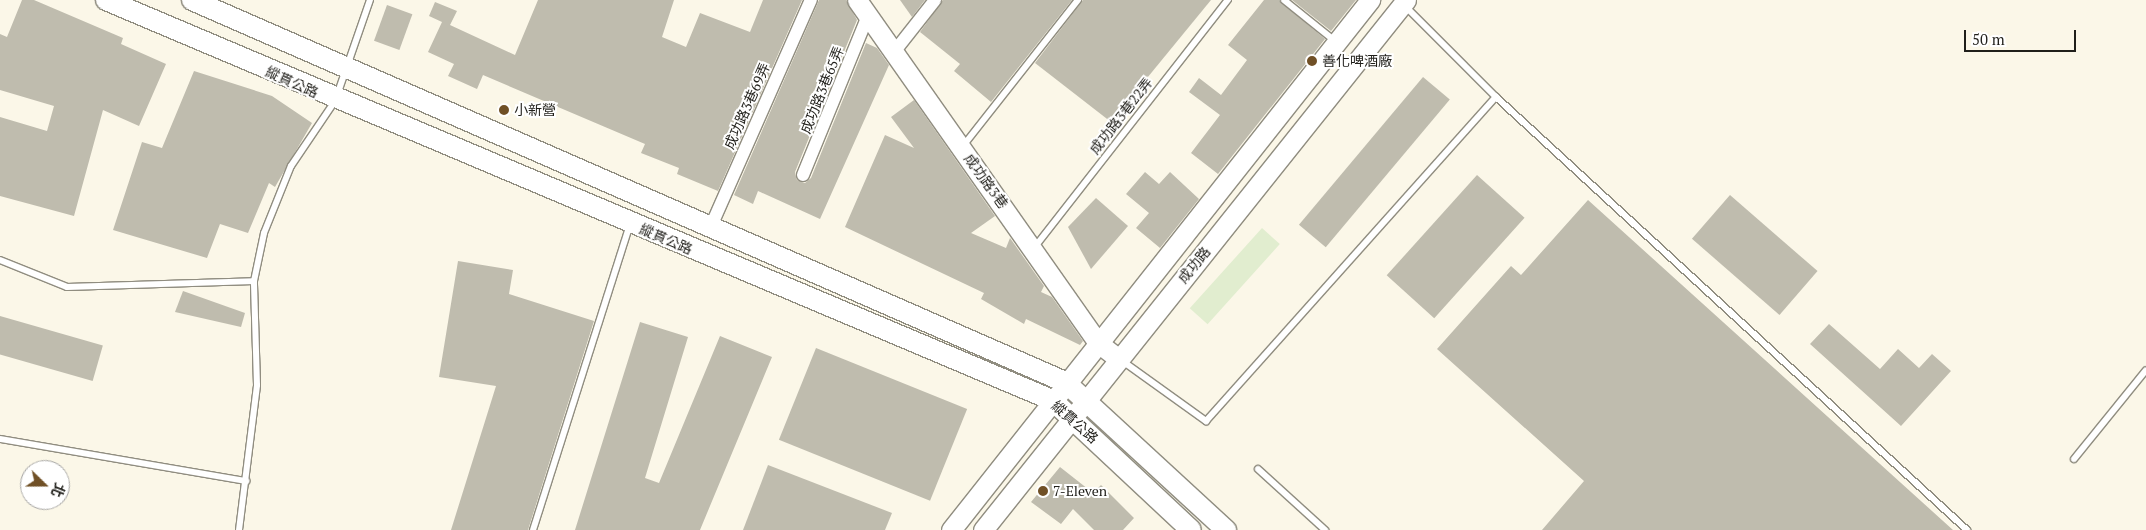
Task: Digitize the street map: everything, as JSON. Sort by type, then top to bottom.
[{"type":"main road","name":"縱貫公路","points":[[106,0],[335,101],[1052,400],[1191,530]]},
{"type":"main road","name":"縱貫公路","points":[[192,0],[712,224],[1065,382],[1226,530]]},
{"type":"main road","name":"成功路3巷","points":[[857,0],[1034,248],[1097,342],[1119,359]]},
{"type":"main road","name":"成功路","points":[[951,530],[1065,382],[1370,0]]},
{"type":"main road","name":"成功路","points":[[983,530],[1402,1]]},
{"type":"street","name":"成功路3巷69弄","points":[[712,224],[810,0]]},
{"type":"street","points":[[894,52],[935,0]]},
{"type":"street","name":"成功路3巷65弄","points":[[803,175],[868,16]]},
{"type":"lane","points":[[238,530],[258,385],[254,281],[264,233],[291,166],[335,101],[349,67],[370,0]]},
{"type":"lane","points":[[962,148],[1078,0]]},
{"type":"lane","name":"成功路3巷22弄","points":[[1034,248],[1228,0]]},
{"type":"lane","points":[[1284,0],[1336,42]]},
{"type":"lane","points":[[1402,1],[1496,97],[1967,530]]},
{"type":"lane","points":[[1119,359],[1206,421],[1496,97]]},
{"type":"lane","points":[[533,530],[630,224]]},
{"type":"lane","points":[[0,260],[67,287],[254,281]]},
{"type":"lane","points":[[2074,460],[2146,370]]},
{"type":"lane","points":[[0,439],[246,481]]},
{"type":"lane","points":[[1258,469],[1325,530]]},
{"type":"green space","points":[[1262,228],[1280,244],[1208,324],[1190,308]]},
{"type":"building","points":[[22,0],[34,0],[123,38],[121,44],[166,64],[139,126],[103,110],[74,216],[0,196],[0,117],[47,131],[54,106],[0,90],[0,34],[7,37]]},
{"type":"building","points":[[538,0],[674,0],[662,37],[686,47],[700,13],[750,32],[763,0],[802,0],[718,191],[677,174],[679,168],[641,153],[645,144],[483,75],[477,89],[448,76],[454,64],[428,52],[442,22],[429,16],[435,2],[457,11],[450,25],[515,55]]},
{"type":"building","points":[[819,0],[846,0],[857,20],[795,172],[797,180],[805,183],[811,178],[866,43],[877,48],[889,65],[820,219],[758,191],[753,204],[734,195]]},
{"type":"building","points":[[900,0],[925,0],[912,17]]},
{"type":"building","points":[[943,0],[1072,0],[991,102],[954,71],[960,64],[920,32]]},
{"type":"building","points":[[1083,0],[1211,0],[1111,122],[1035,63]]},
{"type":"building","points":[[1264,0],[1279,0],[1325,39],[1218,174],[1191,153],[1220,115],[1189,92],[1199,78],[1221,95],[1247,60],[1228,45]]},
{"type":"building","points":[[1292,0],[1356,0],[1331,31]]},
{"type":"building","points":[[387,5],[412,14],[399,50],[374,41]]},
{"type":"building","points":[[194,71],[272,96],[312,123],[275,187],[269,183],[248,233],[220,224],[207,258],[113,230],[142,142],[162,148]]},
{"type":"building","points":[[1423,77],[1450,99],[1326,247],[1299,225]]},
{"type":"building","points":[[914,100],[995,216],[971,233],[1006,248],[1010,238],[1044,286],[1041,292],[1052,297],[1083,341],[1080,345],[1026,319],[1024,324],[981,299],[984,293],[845,227],[885,135],[914,148],[891,117]]},
{"type":"building","points":[[1145,172],[1159,184],[1170,172],[1199,199],[1160,248],[1136,228],[1149,213],[1126,194]]},
{"type":"building","points":[[1477,175],[1525,218],[1434,318],[1387,275]]},
{"type":"building","points":[[1730,195],[1818,271],[1779,315],[1692,239]]},
{"type":"building","points":[[1096,198],[1128,226],[1091,269],[1068,227]]},
{"type":"building","points":[[1588,200],[1953,530],[1542,530],[1584,481],[1437,349],[1511,266],[1521,275]]},
{"type":"building","points":[[458,261],[513,270],[509,294],[594,321],[528,530],[451,530],[496,386],[439,377]]},
{"type":"building","points":[[183,291],[245,313],[241,327],[175,312]]},
{"type":"building","points":[[0,316],[103,345],[93,381],[0,354]]},
{"type":"building","points":[[640,322],[688,337],[645,478],[659,483],[720,336],[772,357],[700,530],[575,530]]},
{"type":"building","points":[[1829,324],[1880,369],[1898,349],[1919,368],[1932,354],[1951,371],[1901,426],[1810,344]]},
{"type":"building","points":[[816,348],[967,409],[930,501],[779,440]]},
{"type":"building","points":[[768,465],[892,513],[885,530],[743,530]]},
{"type":"building","points":[[1060,467],[1093,493],[1101,485],[1134,518],[1123,530],[1094,530],[1073,509],[1061,524],[1031,502]]},
{"type":"place","name":"善化啤酒廠","points":[[1312,61]]},
{"type":"place","name":"小新營","points":[[504,110]]},
{"type":"place","name":"7-Eleven","points":[[1043,491]]}]
